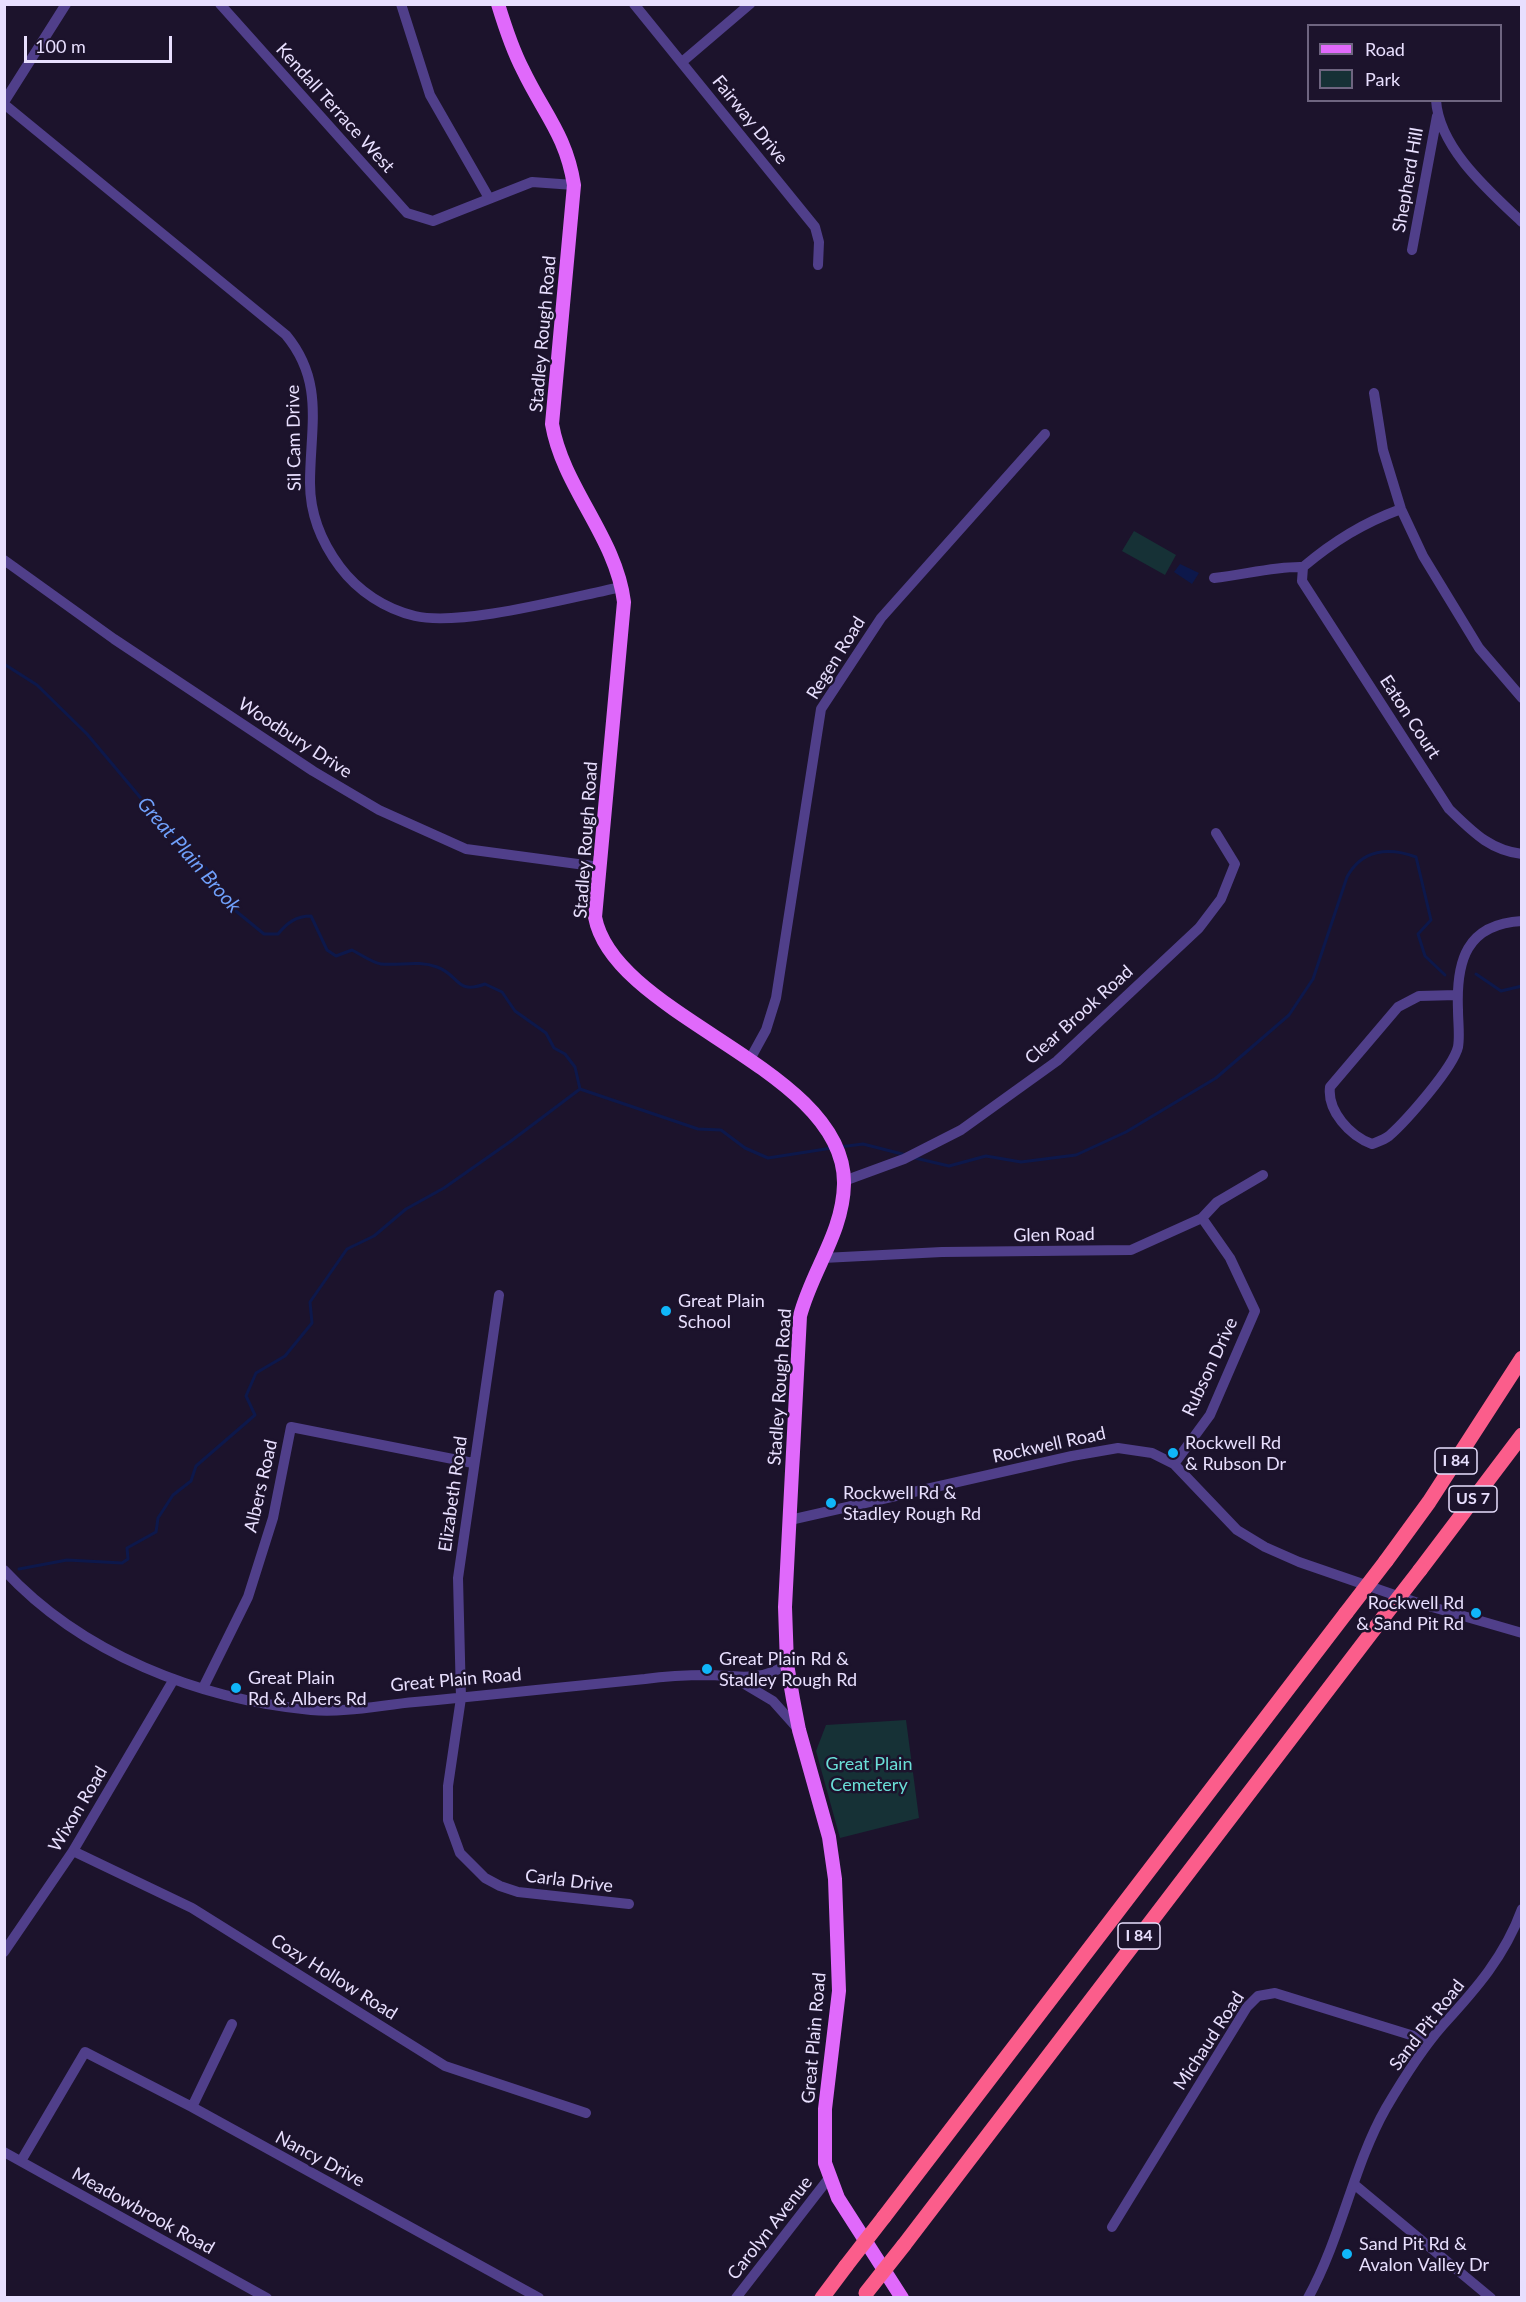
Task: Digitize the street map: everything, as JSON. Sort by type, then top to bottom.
[{"type":"highway","name":"I 84","points":[[822,2298],[1386,1561],[1429,1502],[1521,1359]]},
{"type":"highway","name":"US 7","points":[[1423,1567],[1521,1435]]},
{"type":"highway","name":"I 84","points":[[865,2296],[1375,1628],[1521,1450]]},
{"type":"main road","name":"Stadley Rough Road","points":[[498,4],[512,48],[563,140],[574,185],[552,424],[561,457],[612,559],[622,587],[623,611],[595,917],[598,933],[610,952],[646,987],[795,1095],[819,1120],[833,1141],[844,1180],[842,1214],[807,1292],[800,1316],[785,1606],[787,1664]]},
{"type":"main road","name":"Great Plain Road","points":[[787,1664],[799,1730],[829,1837],[835,1878],[839,1991],[825,2109],[824,2146],[829,2178],[848,2215],[902,2298]]},
{"type":"street","points":[[4,103],[66,4]]},
{"type":"street","name":"Kendall Terrace West","points":[[220,4],[407,213],[433,221],[489,198]]},
{"type":"street","points":[[401,4],[430,95],[489,198],[532,182],[574,185]]},
{"type":"street","name":"Fairway Drive","points":[[634,4],[815,227],[819,242],[818,265]]},
{"type":"street","points":[[682,62],[750,4]]},
{"type":"street","name":"Shepherd Hill","points":[[1412,250],[1437,116],[1436,102]]},
{"type":"street","name":"Sil Cam Drive","points":[[4,103],[286,335],[298,350],[312,388],[314,429],[310,484],[313,512],[326,549],[349,579],[370,596],[378,602],[416,616],[465,617],[622,587]]},
{"type":"street","name":"Shepherd Hill","points":[[1437,116],[1470,173],[1521,222]]},
{"type":"street","points":[[1374,393],[1383,450],[1401,509],[1423,556],[1479,648],[1521,698]]},
{"type":"street","name":"Regen Road","points":[[749,1061],[766,1030],[776,998],[822,709],[881,618],[1045,434]]},
{"type":"street","points":[[1214,578],[1250,575],[1284,566],[1303,567],[1332,542],[1367,521],[1401,509]]},
{"type":"street","name":"Woodbury Drive","points":[[4,561],[114,639],[313,771],[379,810],[466,849],[600,867]]},
{"type":"street","name":"Eaton Court","points":[[1303,567],[1302,581],[1449,809],[1480,840],[1504,852],[1521,854]]},
{"type":"street","name":"Clear Brook Road","points":[[844,1180],[904,1159],[961,1130],[1057,1060],[1199,928],[1221,899],[1235,864],[1216,833]]},
{"type":"street","points":[[1457,995],[1419,996],[1398,1007],[1330,1087],[1329,1098],[1336,1113],[1359,1139],[1372,1144],[1388,1137],[1451,1065],[1458,1045],[1457,995],[1461,965],[1469,944],[1483,931],[1500,922],[1521,921]]},
{"type":"street","name":"Glen Road","points":[[823,1258],[942,1252],[1131,1250],[1202,1218],[1217,1202],[1263,1175]]},
{"type":"street","name":"Rubson Drive","points":[[1174,1464],[1210,1415],[1255,1311],[1230,1258],[1202,1218]]},
{"type":"street","name":"Elizabeth Road","points":[[461,1698],[458,1578],[499,1295]]},
{"type":"street","name":"Albers Road","points":[[203,1688],[248,1598],[273,1518],[291,1427],[473,1463]]},
{"type":"street","name":"Rockwell Road","points":[[790,1520],[1118,1448],[1152,1452],[1174,1464],[1237,1530],[1265,1547],[1309,1566],[1414,1602],[1521,1633]]},
{"type":"street","name":"Great Plain Road","points":[[4,1570],[48,1612],[125,1658],[174,1679],[203,1688],[313,1710],[461,1698],[668,1676],[749,1678],[776,1672],[787,1664]]},
{"type":"street","name":"Great Plain Road","points":[[733,1678],[773,1701],[799,1730]]},
{"type":"street","name":"Wixon Road","points":[[4,1952],[73,1851],[174,1679]]},
{"type":"street","name":"Carla Drive","points":[[461,1698],[447,1805],[452,1836],[460,1853],[485,1878],[518,1892],[629,1904]]},
{"type":"street","name":"Cozy Hollow Road","points":[[73,1851],[192,1908],[445,2066],[586,2113]]},
{"type":"street","name":"Sand Pit Road","points":[[1308,2298],[1331,2251],[1367,2147],[1385,2110],[1430,2041],[1474,1992],[1506,1948],[1521,1909]]},
{"type":"street","name":"Michaud Road","points":[[1112,2227],[1224,2044],[1248,2007],[1258,1996],[1275,1993],[1430,2041]]},
{"type":"street","points":[[192,2108],[232,2024]]},
{"type":"street","name":"Nancy Drive","points":[[21,2161],[84,2052],[192,2108],[539,2298]]},
{"type":"street","name":"Meadowbrook Road","points":[[4,2152],[267,2298]]},
{"type":"street","name":"Carolyn Avenue","points":[[736,2298],[829,2178]]},
{"type":"street","points":[[1355,2185],[1491,2298]]},
{"type":"green space","points":[[1134,531],[1176,555],[1165,575],[1122,551]]},
{"type":"green space","name":"Great Plain Cemetery","points":[[906,1720],[919,1818],[840,1838],[816,1751],[826,1725]]},
{"type":"shaded area","points":[[1180,564],[1199,573],[1192,584],[1174,572]]},
{"type":"waterway","name":"Great Plain Brook","points":[[4,664],[37,685],[87,734],[171,834],[206,868],[231,907],[264,934],[278,934],[292,921],[311,916],[327,950],[336,956],[352,950],[381,964],[430,965],[444,970],[463,986],[475,987],[485,984],[502,992],[515,1011],[546,1033],[554,1048],[565,1054],[575,1067],[580,1089]]},
{"type":"waterway","points":[[915,1158],[949,1166],[986,1156],[1021,1162],[1076,1155],[1126,1132],[1216,1078],[1289,1015],[1313,979],[1347,877],[1353,868],[1368,856],[1396,852],[1416,857],[1431,920],[1418,934],[1425,956],[1445,975]]},
{"type":"waterway","points":[[1476,974],[1501,991],[1522,986]]},
{"type":"waterway","points":[[19,1569],[67,1560],[122,1563],[128,1559],[127,1548],[156,1532],[158,1518],[173,1495],[191,1481],[196,1466],[255,1415],[246,1396],[256,1373],[285,1356],[312,1323],[310,1302],[347,1249],[374,1236],[406,1209],[444,1188],[580,1089],[698,1129],[721,1130],[745,1148],[768,1158],[832,1148]]},
{"type":"waterway","points":[[839,1147],[863,1144],[906,1155]]},
{"type":"place","name":"Great Plain School","points":[[666,1311]]},
{"type":"place","name":"Rockwell Rd & Rubson Dr","points":[[1173,1453]]},
{"type":"place","name":"Rockwell Rd & Stadley Rough Rd","points":[[831,1503]]},
{"type":"place","name":"Rockwell Rd & Sand Pit Rd","points":[[1476,1613]]},
{"type":"place","name":"Great Plain Rd & Stadley Rough Rd","points":[[707,1669]]},
{"type":"place","name":"Great Plain Rd & Albers Rd","points":[[236,1688]]},
{"type":"place","name":"Sand Pit Rd & Avalon Valley Dr","points":[[1347,2254]]}]
